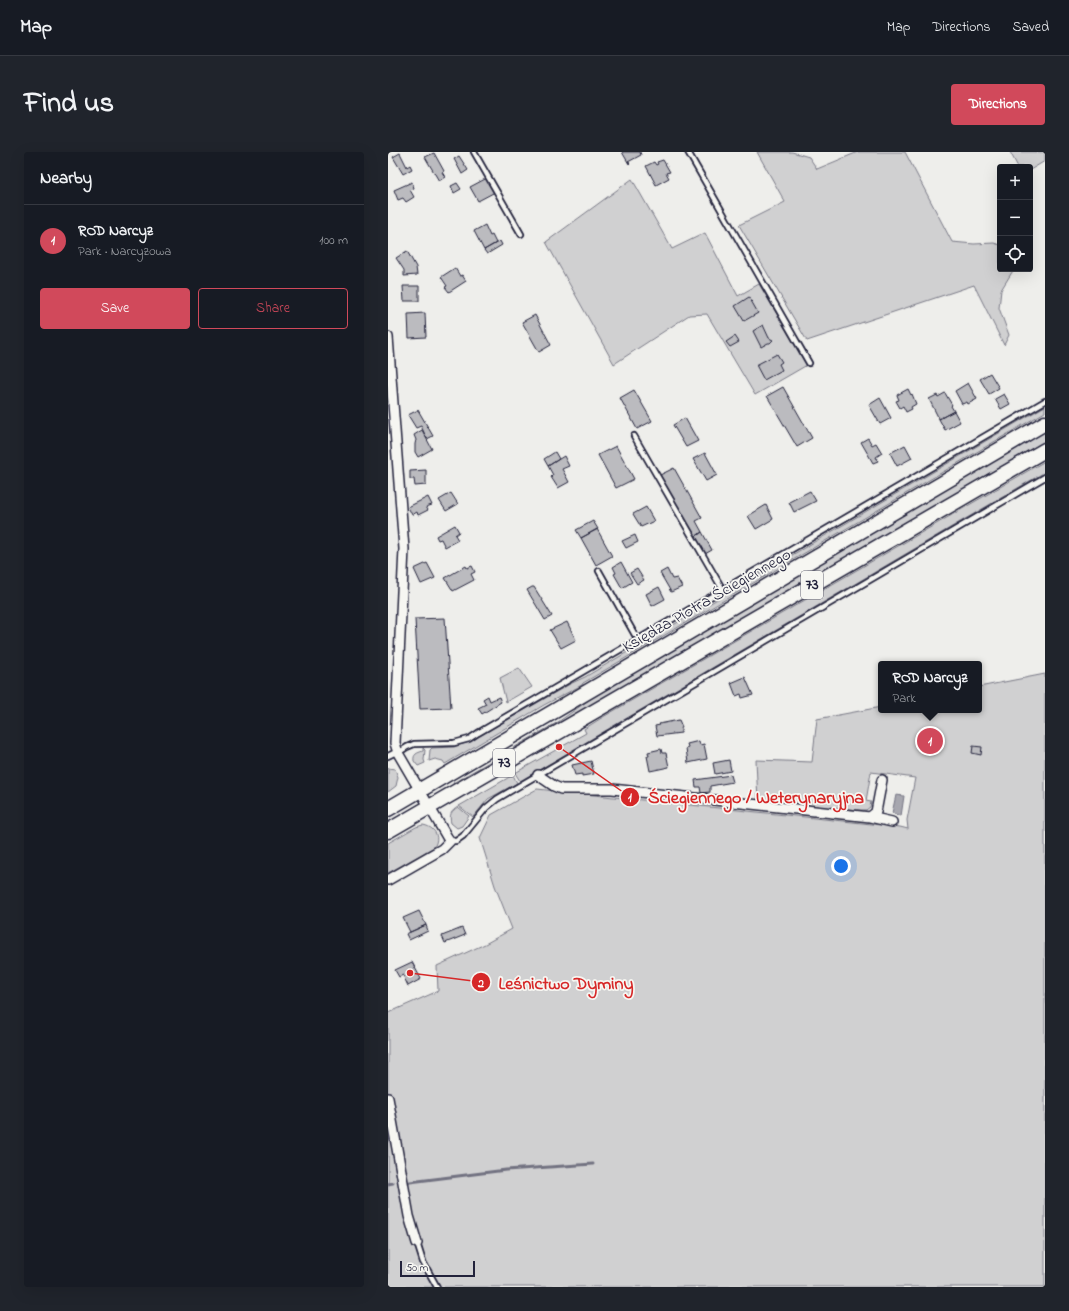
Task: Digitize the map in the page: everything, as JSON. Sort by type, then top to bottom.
[{"type":"main road","name":"Księdza Piotra Ściegiennego","points":[[388,809],[1045,423]]},
{"type":"main road","name":"73","points":[[388,831],[1045,450]]},
{"type":"street","points":[[388,337],[404,549],[396,743],[398,753],[450,841],[442,849],[388,880]]},
{"type":"street","points":[[538,775],[561,789],[612,789],[870,817],[892,822]]},
{"type":"street","points":[[870,817],[876,812],[882,780]]},
{"type":"street","points":[[388,1098],[409,1216],[417,1243]]},
{"type":"lane","points":[[474,152],[521,234]]},
{"type":"lane","points":[[688,152],[809,363]]},
{"type":"lane","points":[[388,756],[398,753],[406,746],[414,744],[454,743],[468,739],[1045,401]]},
{"type":"lane","points":[[634,436],[723,590]]},
{"type":"lane","points":[[450,841],[456,841],[463,836],[486,808],[497,799],[1045,477]]},
{"type":"lane","points":[[599,571],[635,635]]},
{"type":"lane","points":[[417,1243],[423,1262],[437,1287]]},
{"type":"shaded area","points":[[757,152],[792,152],[809,157],[817,169],[858,152],[905,152],[952,242],[997,244],[997,272],[1012,272],[1001,290],[999,308],[1009,335],[1004,345],[974,285],[807,341],[739,225],[785,202]]},
{"type":"shaded area","points":[[1010,152],[1045,152],[1045,161],[1033,168],[1033,164],[1016,164]]},
{"type":"shaded area","points":[[632,179],[672,249],[705,233],[738,296],[759,284],[807,365],[755,395],[707,314],[689,315],[614,364],[546,242]]},
{"type":"shaded area","points":[[1045,406],[1045,412],[445,764],[443,761],[435,759],[429,761],[430,750],[432,748],[454,747],[469,742],[570,684],[585,677]]},
{"type":"shaded area","points":[[1045,430],[1045,441],[454,785],[453,783],[558,722],[600,692]]},
{"type":"shaded area","points":[[1045,461],[1045,472],[520,781],[515,773],[586,733],[584,729],[603,717]]},
{"type":"shaded area","points":[[519,668],[532,687],[506,702],[500,678]]},
{"type":"shaded area","points":[[1045,674],[1045,1287],[388,1287],[388,1013],[438,991],[437,966],[485,944],[512,929],[495,886],[480,838],[491,815],[537,789],[908,829],[907,820],[915,778],[871,772],[866,801],[871,802],[870,807],[866,810],[758,802],[756,760],[812,762],[817,719],[878,708],[878,713],[982,713],[982,686]]},
{"type":"shaded area","points":[[423,748],[425,750],[425,763],[418,766],[414,761],[414,757],[417,753],[423,751]]},
{"type":"shaded area","points":[[388,768],[395,769],[398,777],[396,786],[388,792]]},
{"type":"shaded area","points":[[513,775],[517,783],[488,799],[473,817],[459,806]]},
{"type":"shaded area","points":[[896,795],[904,796],[901,816],[892,813]]},
{"type":"shaded area","points":[[458,807],[469,816],[462,826],[457,828],[451,823],[450,815]]},
{"type":"shaded area","points":[[423,825],[433,830],[435,833],[437,839],[434,847],[388,873],[388,843],[416,827]]},
{"type":"building","points":[[622,152],[640,152],[641,155],[628,162],[630,163],[629,164]]},
{"type":"building","points":[[400,153],[407,167],[410,165],[412,169],[403,174],[393,157]]},
{"type":"building","points":[[434,153],[444,171],[442,172],[445,177],[439,181],[425,157]]},
{"type":"building","points":[[459,156],[468,170],[462,174],[454,159]]},
{"type":"building","points":[[663,160],[670,172],[666,173],[669,178],[656,185],[646,166],[654,162],[656,165],[658,164],[657,162]]},
{"type":"building","points":[[487,178],[495,192],[478,201],[470,187]]},
{"type":"building","points":[[412,182],[414,188],[410,190],[414,197],[406,202],[403,198],[398,200],[394,190]]},
{"type":"building","points":[[457,183],[461,189],[454,193],[451,186]]},
{"type":"building","points":[[485,225],[490,236],[492,235],[496,243],[484,250],[474,231]]},
{"type":"building","points":[[500,241],[502,245],[487,254],[484,250]]},
{"type":"building","points":[[407,251],[416,267],[417,275],[404,276],[404,270],[396,258]]},
{"type":"building","points":[[455,268],[460,276],[462,275],[466,281],[449,292],[441,277]]},
{"type":"building","points":[[403,286],[419,286],[419,301],[404,301]]},
{"type":"building","points":[[749,297],[758,313],[744,321],[735,306]]},
{"type":"building","points":[[425,313],[426,337],[409,338],[408,314]]},
{"type":"building","points":[[535,315],[551,345],[539,352],[522,322]]},
{"type":"building","points":[[763,325],[769,338],[773,340],[761,347],[753,331]]},
{"type":"building","points":[[735,336],[739,342],[730,347],[726,342]]},
{"type":"building","points":[[777,354],[782,362],[779,364],[782,370],[764,380],[756,365]]},
{"type":"building","points":[[990,373],[999,388],[989,394],[980,379]]},
{"type":"building","points":[[968,383],[977,399],[968,404],[967,402],[962,404],[955,391]]},
{"type":"building","points":[[783,387],[812,438],[797,447],[767,396]]},
{"type":"building","points":[[908,389],[916,404],[911,407],[912,409],[906,412],[903,406],[900,408],[896,401],[899,400],[897,395]]},
{"type":"building","points":[[634,390],[652,421],[637,429],[620,398]]},
{"type":"building","points":[[945,393],[954,411],[939,419],[929,399],[937,395],[938,397]]},
{"type":"building","points":[[1004,394],[1010,404],[1001,409],[995,399]]},
{"type":"building","points":[[880,398],[891,418],[880,424],[869,405]]},
{"type":"building","points":[[418,410],[433,436],[427,439],[421,426],[416,428],[408,415]]},
{"type":"building","points":[[954,411],[960,422],[945,430],[939,419]]},
{"type":"building","points":[[685,418],[698,441],[686,447],[673,425]]},
{"type":"building","points":[[422,430],[432,449],[418,457],[415,452],[416,440],[414,435]]},
{"type":"building","points":[[868,438],[872,445],[876,443],[882,453],[876,457],[878,461],[873,463],[861,442]]},
{"type":"building","points":[[905,445],[912,458],[897,466],[890,453]]},
{"type":"building","points":[[616,446],[634,479],[616,488],[598,455]]},
{"type":"building","points":[[555,452],[559,459],[548,466],[544,459]]},
{"type":"building","points":[[705,453],[717,475],[706,481],[693,459]]},
{"type":"building","points":[[564,456],[569,466],[562,469],[569,482],[558,488],[551,477],[553,475],[548,466]]},
{"type":"building","points":[[674,468],[702,518],[696,521],[702,532],[695,537],[660,475]]},
{"type":"building","points":[[426,470],[426,485],[415,486],[414,479],[410,479],[410,471]]},
{"type":"building","points":[[810,491],[816,501],[794,512],[789,502]]},
{"type":"building","points":[[451,493],[458,504],[446,511],[439,500]]},
{"type":"building","points":[[428,497],[432,505],[426,507],[428,510],[418,515],[417,512],[412,515],[408,507]]},
{"type":"building","points":[[766,505],[773,519],[756,529],[748,516]]},
{"type":"building","points":[[646,507],[654,521],[641,527],[633,514]]},
{"type":"building","points":[[593,521],[598,529],[581,538],[576,530]]},
{"type":"building","points":[[455,525],[459,532],[455,535],[458,540],[445,547],[441,539],[438,540],[436,536]]},
{"type":"building","points":[[597,529],[612,556],[596,565],[581,538]]},
{"type":"building","points":[[702,532],[712,550],[705,554],[695,537]]},
{"type":"building","points":[[635,535],[638,542],[626,548],[622,541]]},
{"type":"building","points":[[621,562],[632,582],[622,588],[614,574],[616,573],[613,567]]},
{"type":"building","points":[[427,563],[435,578],[421,584],[414,569]]},
{"type":"building","points":[[466,566],[467,568],[472,566],[475,572],[471,574],[474,580],[453,591],[445,578]]},
{"type":"building","points":[[637,569],[644,580],[637,584],[630,573]]},
{"type":"building","points":[[667,569],[672,579],[677,578],[682,587],[671,592],[660,573]]},
{"type":"building","points":[[534,587],[552,616],[545,620],[527,590]]},
{"type":"building","points":[[659,587],[665,599],[652,606],[646,594]]},
{"type":"building","points":[[445,618],[451,708],[420,709],[415,619]]},
{"type":"building","points":[[567,622],[576,640],[561,648],[550,630]]},
{"type":"building","points":[[745,677],[753,695],[742,698],[741,694],[736,696],[731,683]]},
{"type":"building","points":[[488,696],[490,701],[499,697],[501,702],[482,714],[478,708],[486,704],[483,699]]},
{"type":"building","points":[[679,720],[682,727],[681,733],[657,736],[655,726]]},
{"type":"building","points":[[922,735],[928,736],[928,743],[921,743]]},
{"type":"building","points":[[699,741],[700,745],[704,744],[707,759],[688,763],[686,748],[688,747],[687,744]]},
{"type":"building","points":[[973,746],[982,747],[981,755],[972,753]]},
{"type":"building","points":[[661,749],[662,753],[666,753],[669,767],[650,771],[647,756],[649,756],[648,752]]},
{"type":"building","points":[[729,760],[731,771],[715,774],[713,763]]},
{"type":"building","points":[[591,761],[594,774],[582,776],[582,774],[575,775],[572,765]]},
{"type":"building","points":[[731,775],[733,782],[710,786],[710,792],[701,793],[700,787],[696,787],[695,780]]},
{"type":"building","points":[[419,911],[426,925],[410,932],[403,918]]},
{"type":"building","points":[[426,925],[428,931],[409,940],[406,934]]},
{"type":"building","points":[[462,928],[465,935],[445,943],[442,936]]},
{"type":"building","points":[[412,962],[421,979],[408,986],[403,975],[399,977],[395,970]]},
{"type":"waterway","points":[[410,1182],[506,1170],[593,1164]]},
{"type":"waterway","points":[[388,1184],[393,1183]]},
{"type":"place","name":"ROD Narcyz","points":[[930,741]]},
{"type":"place","name":"Ściegiennego / Weterynaryjna","points":[[559,747]]},
{"type":"place","name":"Leśnictwo Dyminy","points":[[410,973]]}]
